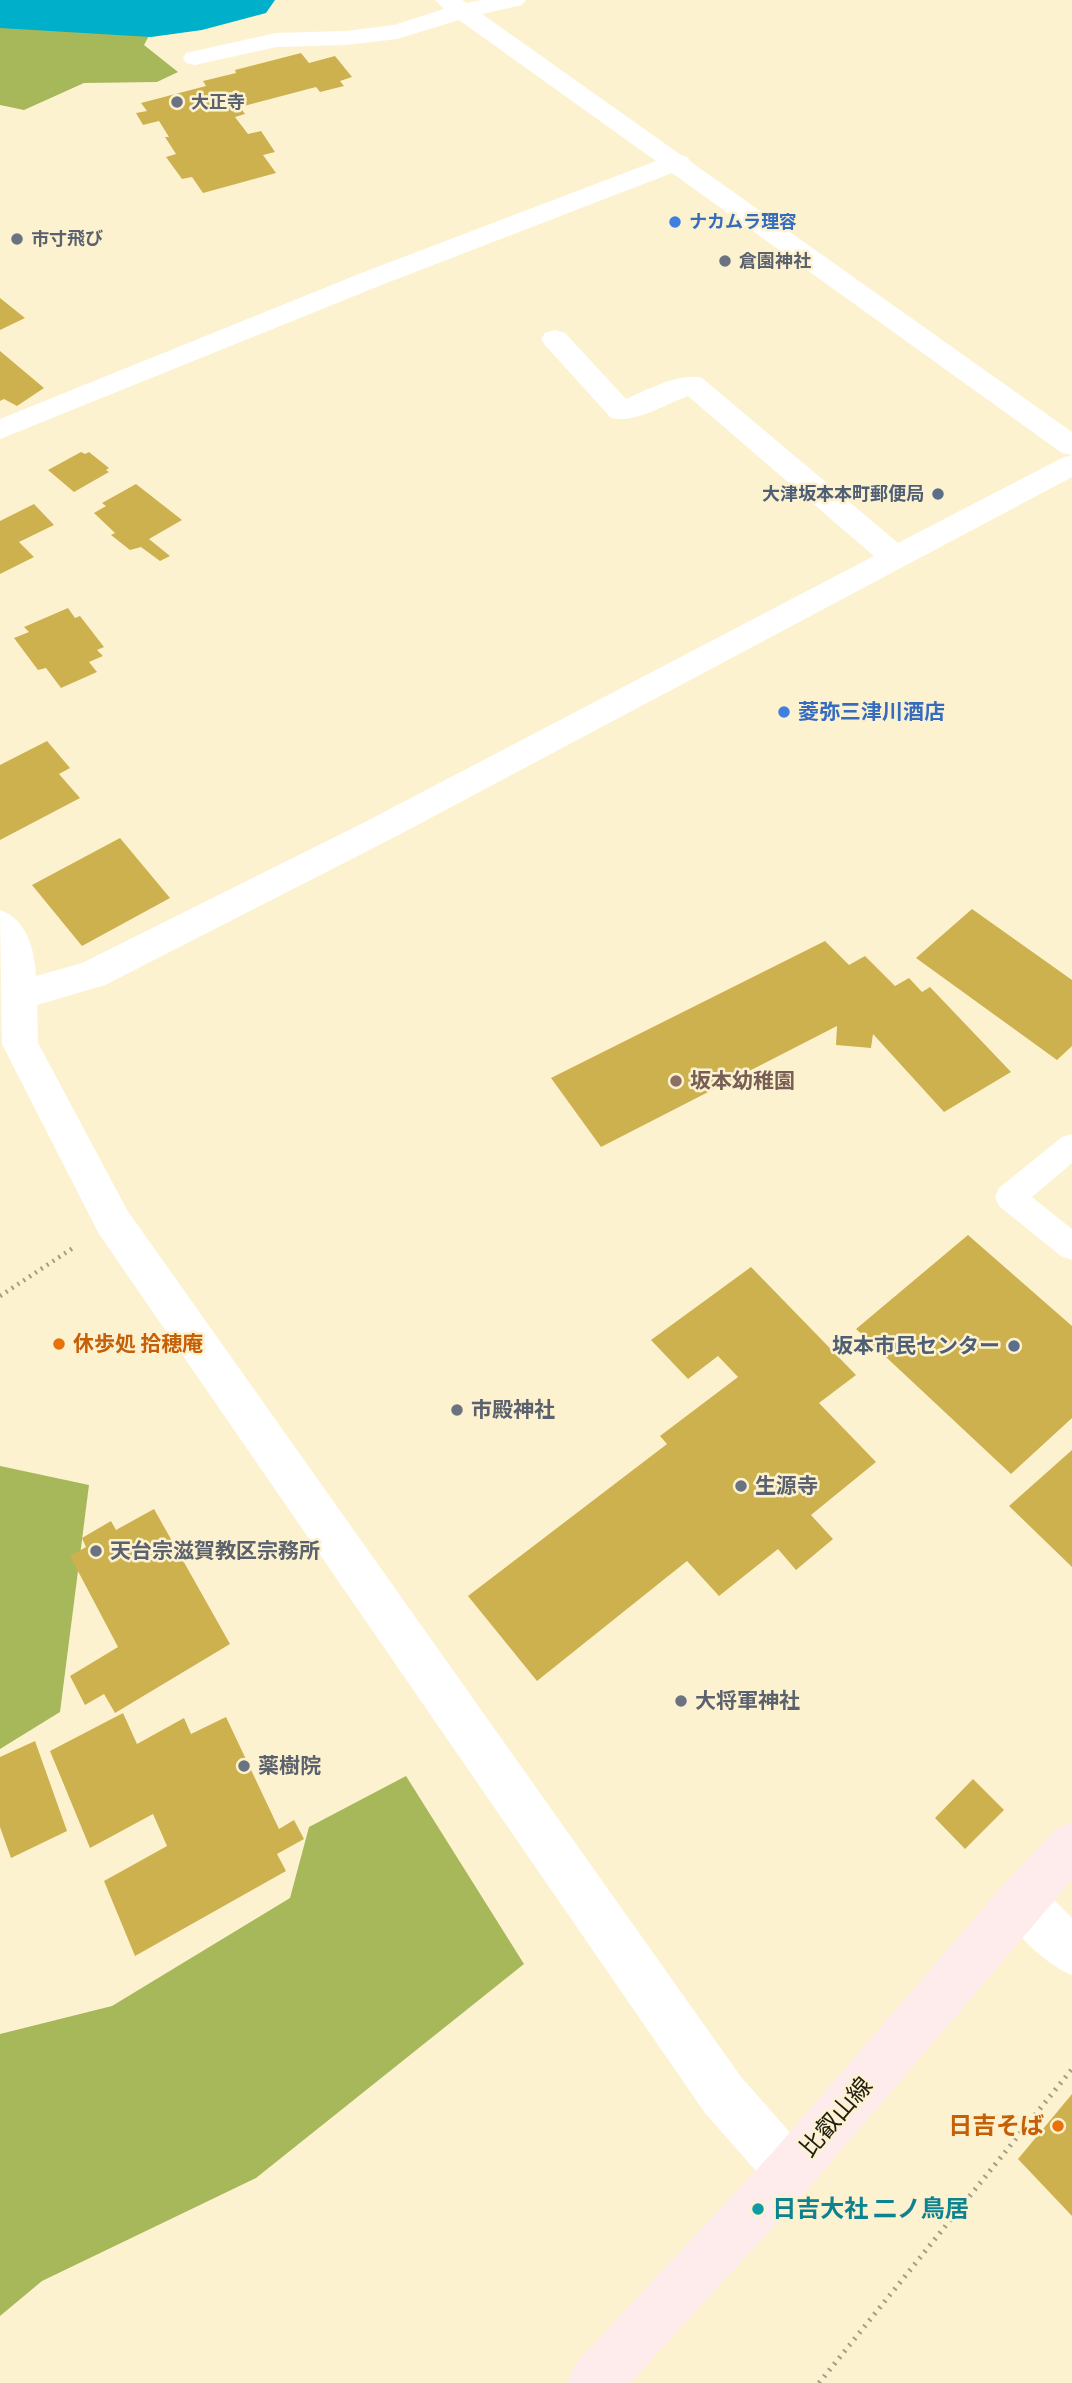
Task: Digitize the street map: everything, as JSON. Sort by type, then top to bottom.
[{"type":"main road","name":"比叡山線","points":[[594,2383],[790,2171],[1072,1845]]},
{"type":"street","points":[[195,58],[276,40],[346,38],[397,32],[455,6],[514,0]]},
{"type":"street","points":[[455,6],[678,162],[1072,446]]},
{"type":"street","points":[[0,430],[374,278],[678,162]]},
{"type":"street","points":[[555,339],[621,411],[692,384],[896,558]]},
{"type":"street","points":[[9,998],[92,975],[377,831],[1072,465]]},
{"type":"street","points":[[0,923],[17,951],[9,998],[20,1044],[113,1222],[723,2095],[790,2171]]},
{"type":"street","points":[[1021,1901],[1072,1951]]},
{"type":"lane","points":[[1072,1146],[1010,1197],[1072,1247]]},
{"type":"path","points":[[0,1296],[113,1222]]},
{"type":"path","points":[[819,2383],[1072,2069]]},
{"type":"green space","points":[[0,0],[125,0],[143,13]]},
{"type":"green space","points":[[0,21],[151,32],[144,45],[178,72],[157,82],[84,83],[24,110],[0,105]]},
{"type":"green space","points":[[0,1466],[89,1485],[60,1712],[0,1749]]},
{"type":"green space","points":[[406,1776],[524,1964],[256,2178],[42,2281],[0,2316],[0,2034],[112,2006],[290,1898],[309,1827]]},
{"type":"building","points":[[301,53],[309,63],[335,56],[352,77],[340,81],[344,86],[320,92],[316,87],[240,107],[245,114],[235,117],[248,134],[261,131],[275,152],[263,155],[276,173],[203,193],[192,177],[182,179],[166,157],[176,154],[159,121],[143,125],[136,113],[147,111],[141,103],[206,86],[203,81],[236,73],[235,70]]},
{"type":"building","points":[[0,298],[25,318],[0,330]]},
{"type":"building","points":[[0,351],[44,388],[17,406],[4,399],[0,401]]},
{"type":"building","points":[[81,452],[89,452],[109,468],[106,470],[109,472],[74,492],[48,470]]},
{"type":"building","points":[[136,484],[182,520],[149,539],[170,556],[160,561],[141,547],[130,550],[111,535],[115,533],[94,513],[106,506],[102,503]]},
{"type":"building","points":[[34,504],[54,525],[19,542],[34,557],[0,574],[0,521]]},
{"type":"building","points":[[68,608],[75,618],[80,616],[104,647],[97,650],[103,656],[89,662],[97,672],[61,688],[46,668],[38,670],[14,638],[29,632],[24,627]]},
{"type":"building","points":[[47,741],[70,768],[59,774],[80,798],[0,840],[0,765]]},
{"type":"building","points":[[120,838],[170,898],[82,946],[32,885]]},
{"type":"building","points":[[972,909],[1072,980],[1072,1046],[1057,1060],[916,958]]},
{"type":"building","points":[[825,941],[849,965],[865,956],[895,986],[909,978],[922,992],[930,987],[1011,1072],[944,1112],[873,1034],[871,1048],[836,1045],[837,1026],[601,1147],[551,1078]]},
{"type":"building","points":[[968,1235],[1072,1326],[1072,1418],[1011,1474],[856,1329]]},
{"type":"building","points":[[751,1267],[856,1375],[819,1403],[876,1462],[811,1515],[833,1539],[796,1570],[778,1549],[719,1596],[687,1561],[537,1681],[468,1596],[667,1444],[660,1436],[738,1377],[718,1356],[688,1379],[651,1340]]},
{"type":"building","points":[[1072,1450],[1072,1567],[1009,1506]]},
{"type":"building","points":[[154,1509],[230,1644],[115,1713],[104,1694],[85,1705],[70,1676],[118,1647],[70,1556],[86,1547],[82,1538],[111,1521],[116,1530]]},
{"type":"building","points":[[123,1713],[137,1744],[184,1718],[191,1734],[226,1717],[279,1829],[294,1820],[304,1839],[277,1854],[286,1871],[135,1956],[104,1881],[167,1846],[153,1814],[90,1848],[50,1751]]},
{"type":"building","points":[[35,1741],[67,1831],[11,1858],[0,1827],[0,1757]]},
{"type":"building","points":[[973,1779],[1004,1810],[965,1849],[935,1818]]},
{"type":"building","name":"日吉そば","points":[[1072,2094],[1072,2216],[1018,2159]]},
{"type":"waterway","points":[[0,10],[151,19],[202,12],[245,0]]},
{"type":"place","name":"大正寺","points":[[177,102]]},
{"type":"place","name":"ナカムラ理容","points":[[675,222]]},
{"type":"place","name":"市寸飛び","points":[[17,239]]},
{"type":"place","name":"倉園神社","points":[[725,261]]},
{"type":"place","name":"大津坂本本町郵便局","points":[[938,494]]},
{"type":"place","name":"菱弥三津川酒店","points":[[784,712]]},
{"type":"place","name":"坂本幼稚園","points":[[676,1081]]},
{"type":"place","name":"休歩処 拾穂庵","points":[[59,1344]]},
{"type":"place","name":"坂本市民センター","points":[[1014,1346]]},
{"type":"place","name":"市殿神社","points":[[457,1410]]},
{"type":"place","name":"生源寺","points":[[741,1486]]},
{"type":"place","name":"天台宗滋賀教区宗務所","points":[[96,1551]]},
{"type":"place","name":"大将軍神社","points":[[681,1701]]},
{"type":"place","name":"薬樹院","points":[[244,1766]]},
{"type":"place","name":"日吉そば","points":[[1058,2126]]},
{"type":"place","name":"日吉大社 二ノ鳥居","points":[[758,2209]]}]
